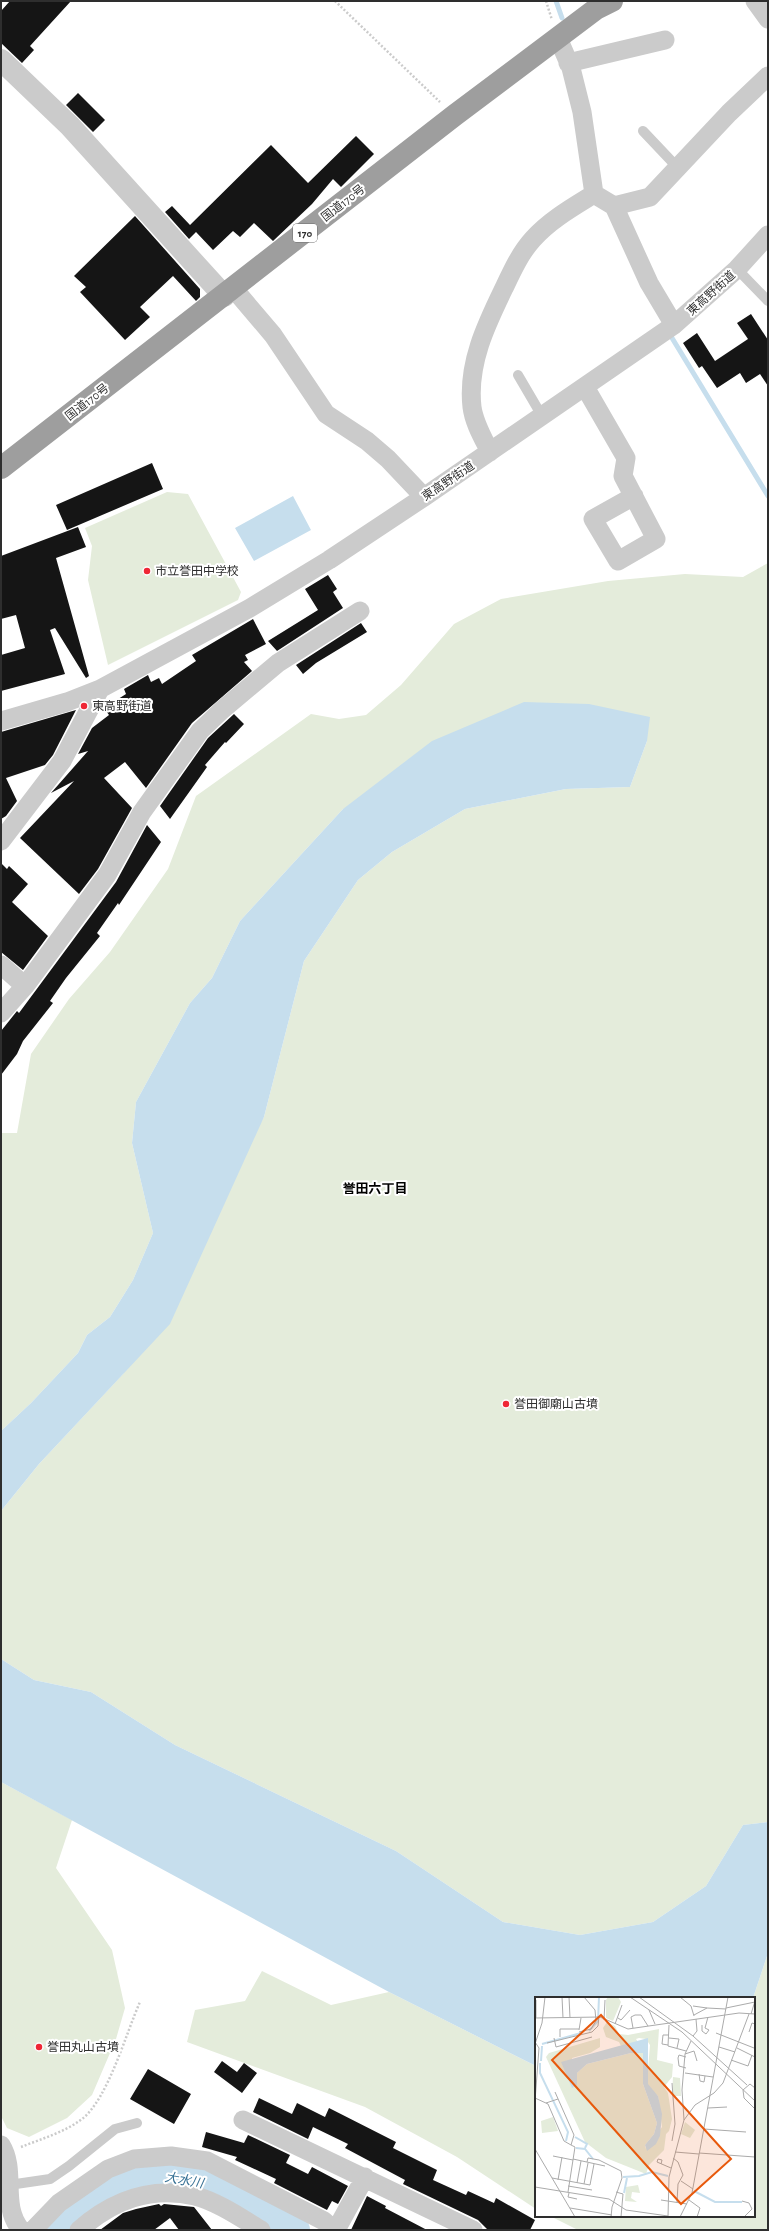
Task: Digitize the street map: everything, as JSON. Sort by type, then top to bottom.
[{"type":"highway","name":"国道170号","points":[[2,465],[229,293],[455,115],[596,9],[612,1]]},
{"type":"street","points":[[755,1],[768,19]]},
{"type":"street","points":[[558,38],[568,63],[582,112],[594,194]]},
{"type":"street","points":[[568,63],[665,40]]},
{"type":"street","points":[[1,60],[70,126],[229,293],[272,335],[326,414],[367,441],[388,459],[424,498]]},
{"type":"street","points":[[614,206],[650,197],[729,113],[768,76]]},
{"type":"street","points":[[594,194],[614,206],[669,328]]},
{"type":"street","points":[[490,452],[476,423],[472,407],[472,378],[479,344],[519,258],[533,239],[550,223],[594,194]]},
{"type":"street","name":"東高野街道","points":[[1,721],[67,702],[100,689],[250,608],[424,498],[669,328],[737,269],[768,235]]},
{"type":"street","points":[[585,387],[626,458],[623,476],[634,496]]},
{"type":"street","points":[[1,1013],[25,986],[107,874],[142,812],[200,732],[222,710],[278,663],[360,610]]},
{"type":"street","points":[[3,834],[62,761],[100,689]]},
{"type":"street","points":[[1,965],[25,986]]},
{"type":"street","points":[[244,2120],[473,2230]]},
{"type":"street","points":[[4,2149],[9,2203],[12,2218],[21,2230]]},
{"type":"street","points":[[33,2230],[59,2203],[108,2169],[134,2159],[171,2156],[207,2161],[324,2221],[335,2230],[365,2177]]},
{"type":"street","points":[[79,2230],[100,2213],[118,2202],[135,2197],[169,2194],[196,2196],[261,2230]]},
{"type":"lane","points":[[643,131],[678,168]]},
{"type":"lane","points":[[737,269],[768,301]]},
{"type":"lane","points":[[518,375],[542,416]]},
{"type":"lane","points":[[6,2176],[50,2179],[76,2162],[115,2129],[137,2123]]},
{"type":"path","points":[[335,1],[455,115]]},
{"type":"path","points":[[4,2149],[72,2125],[82,2119],[92,2108],[109,2078],[140,2002]]},
{"type":"green space","points":[[167,492],[188,494],[241,592],[238,600],[108,665],[88,580],[92,546],[85,528]]},
{"type":"green space","points":[[768,563],[768,1822],[743,1825],[706,1886],[653,1922],[580,1935],[503,1922],[396,1851],[175,1745],[91,1692],[34,1680],[1,1659],[1,1511],[39,1464],[123,1374],[264,1117],[304,961],[358,880],[392,852],[465,809],[566,789],[630,787],[647,741],[343,809],[240,921],[212,978],[190,1003],[136,1102],[132,1143],[153,1233],[133,1280],[110,1317],[87,1335],[78,1353],[31,1403],[1,1431],[1,1133],[17,1133],[31,1054],[69,999],[110,952],[168,869],[196,796],[311,714],[339,719],[366,715],[401,685],[454,624],[501,599],[608,581],[685,574],[743,577]]},
{"type":"green space","points":[[1,1782],[72,1820],[56,1868],[112,1950],[125,2008],[116,2039],[92,2095],[67,2118],[29,2137],[7,2128],[1,2116]]},
{"type":"green space","points":[[768,1953],[768,2230],[578,2230],[552,2217],[755,2217],[755,1997],[753,1997]]},
{"type":"green space","points":[[262,1971],[331,2005],[389,1992],[535,2065],[535,2208],[457,2157],[365,2107],[187,2042],[195,2010],[245,2001]]},
{"type":"water","points":[[293,496],[311,530],[254,561],[235,528]]},
{"type":"water","points":[[524,702],[589,704],[650,717],[647,741],[630,787],[566,789],[465,809],[392,852],[358,880],[304,961],[264,1117],[170,1324],[39,1464],[1,1511],[1,1431],[31,1403],[78,1353],[87,1335],[110,1317],[133,1280],[153,1233],[132,1143],[136,1102],[190,1003],[212,978],[240,921],[343,809],[432,741]]},
{"type":"water","points":[[1,1659],[34,1680],[91,1692],[175,1745],[396,1851],[503,1922],[580,1935],[653,1922],[706,1886],[743,1825],[768,1822],[768,1953],[753,1997],[535,1997],[535,2065],[389,1992],[1,1782]]},
{"type":"building","points":[[10,1],[71,1],[30,46],[34,50],[22,63],[1,43],[1,11]]},
{"type":"building","points":[[78,93],[105,120],[93,132],[66,105]]},
{"type":"building","points":[[356,136],[374,154],[341,187],[333,179],[312,204],[273,241],[254,223],[240,237],[233,231],[213,250],[196,232],[189,239],[165,212],[172,206],[190,225],[271,145],[308,183]]},
{"type":"building","points":[[135,216],[200,289],[200,297],[196,301],[173,276],[140,307],[150,317],[125,340],[80,292],[86,287],[74,276]]},
{"type":"building","points":[[751,314],[768,340],[768,386],[760,374],[746,383],[740,373],[717,388],[702,366],[699,368],[683,343],[697,333],[715,361],[748,339],[737,323]]},
{"type":"building","points":[[152,463],[163,489],[67,530],[56,505]]},
{"type":"building","points":[[78,527],[86,547],[56,558],[89,676],[86,678],[55,628],[50,630],[65,674],[1,691],[1,655],[25,648],[16,615],[1,619],[1,556]]},
{"type":"building","points":[[328,575],[337,589],[333,592],[343,608],[277,651],[268,641],[318,610],[305,589]]},
{"type":"building","points":[[253,619],[266,644],[245,655],[248,660],[244,662],[252,671],[192,723],[146,788],[125,762],[104,778],[132,808],[98,869],[79,894],[20,838],[74,781],[51,793],[88,751],[78,754],[92,728],[109,715],[104,708],[126,694],[124,689],[148,675],[151,682],[159,678],[162,684],[196,661],[192,655]]},
{"type":"building","points":[[361,623],[367,632],[316,663],[303,674],[296,665]]},
{"type":"building","points":[[76,710],[53,755],[45,765],[6,778],[17,801],[6,816],[1,819],[1,732]]},
{"type":"building","points":[[234,714],[244,724],[226,743],[225,742],[205,765],[207,767],[170,819],[160,806],[208,738]]},
{"type":"building","points":[[147,825],[161,842],[119,905],[118,903],[97,933],[100,936],[66,978],[50,1001],[53,1003],[23,1041],[17,1054],[1,1075],[1,1031],[17,1011],[19,1013],[116,882]]},
{"type":"building","points":[[1,863],[7,869],[9,866],[28,884],[12,902],[48,936],[23,970],[1,952]]},
{"type":"building","points":[[222,2061],[237,2072],[244,2063],[257,2073],[242,2093],[214,2072]]},
{"type":"building","points":[[148,2069],[191,2094],[174,2124],[130,2099]]},
{"type":"building","points":[[259,2098],[292,2114],[297,2103],[325,2117],[329,2108],[396,2142],[393,2148],[437,2170],[433,2180],[466,2195],[468,2191],[494,2203],[496,2198],[535,2220],[530,2230],[488,2230],[478,2220],[403,2184],[405,2180],[345,2148],[348,2144],[313,2127],[308,2139],[253,2112]]},
{"type":"building","points":[[206,2132],[244,2143],[248,2135],[290,2155],[286,2163],[308,2174],[312,2167],[348,2186],[338,2204],[332,2201],[327,2210],[274,2183],[276,2179],[235,2160],[237,2157],[202,2147]]},
{"type":"building","points":[[367,2196],[386,2206],[385,2208],[427,2230],[351,2230]]},
{"type":"building","points":[[159,2204],[161,2206],[164,2204],[194,2207],[212,2230],[179,2230],[170,2218],[154,2230],[100,2230],[123,2213]]},
{"type":"waterway","points":[[556,1],[562,18]]},
{"type":"waterway","points":[[669,333],[768,496]]},
{"type":"waterway","name":"大水川","points":[[53,2230],[77,2206],[109,2187],[126,2181],[164,2177],[182,2178],[201,2182],[218,2188],[295,2230]]},
{"type":"place","name":"市立誉田中学校","points":[[147,571]]},
{"type":"place","name":"東高野街道","points":[[84,706]]},
{"type":"place","name":"誉田御廟山古墳","points":[[506,1404]]},
{"type":"place","name":"誉田丸山古墳","points":[[39,2047]]},
{"type":"district","name":"誉田六丁目","points":[[375,1189]]}]
